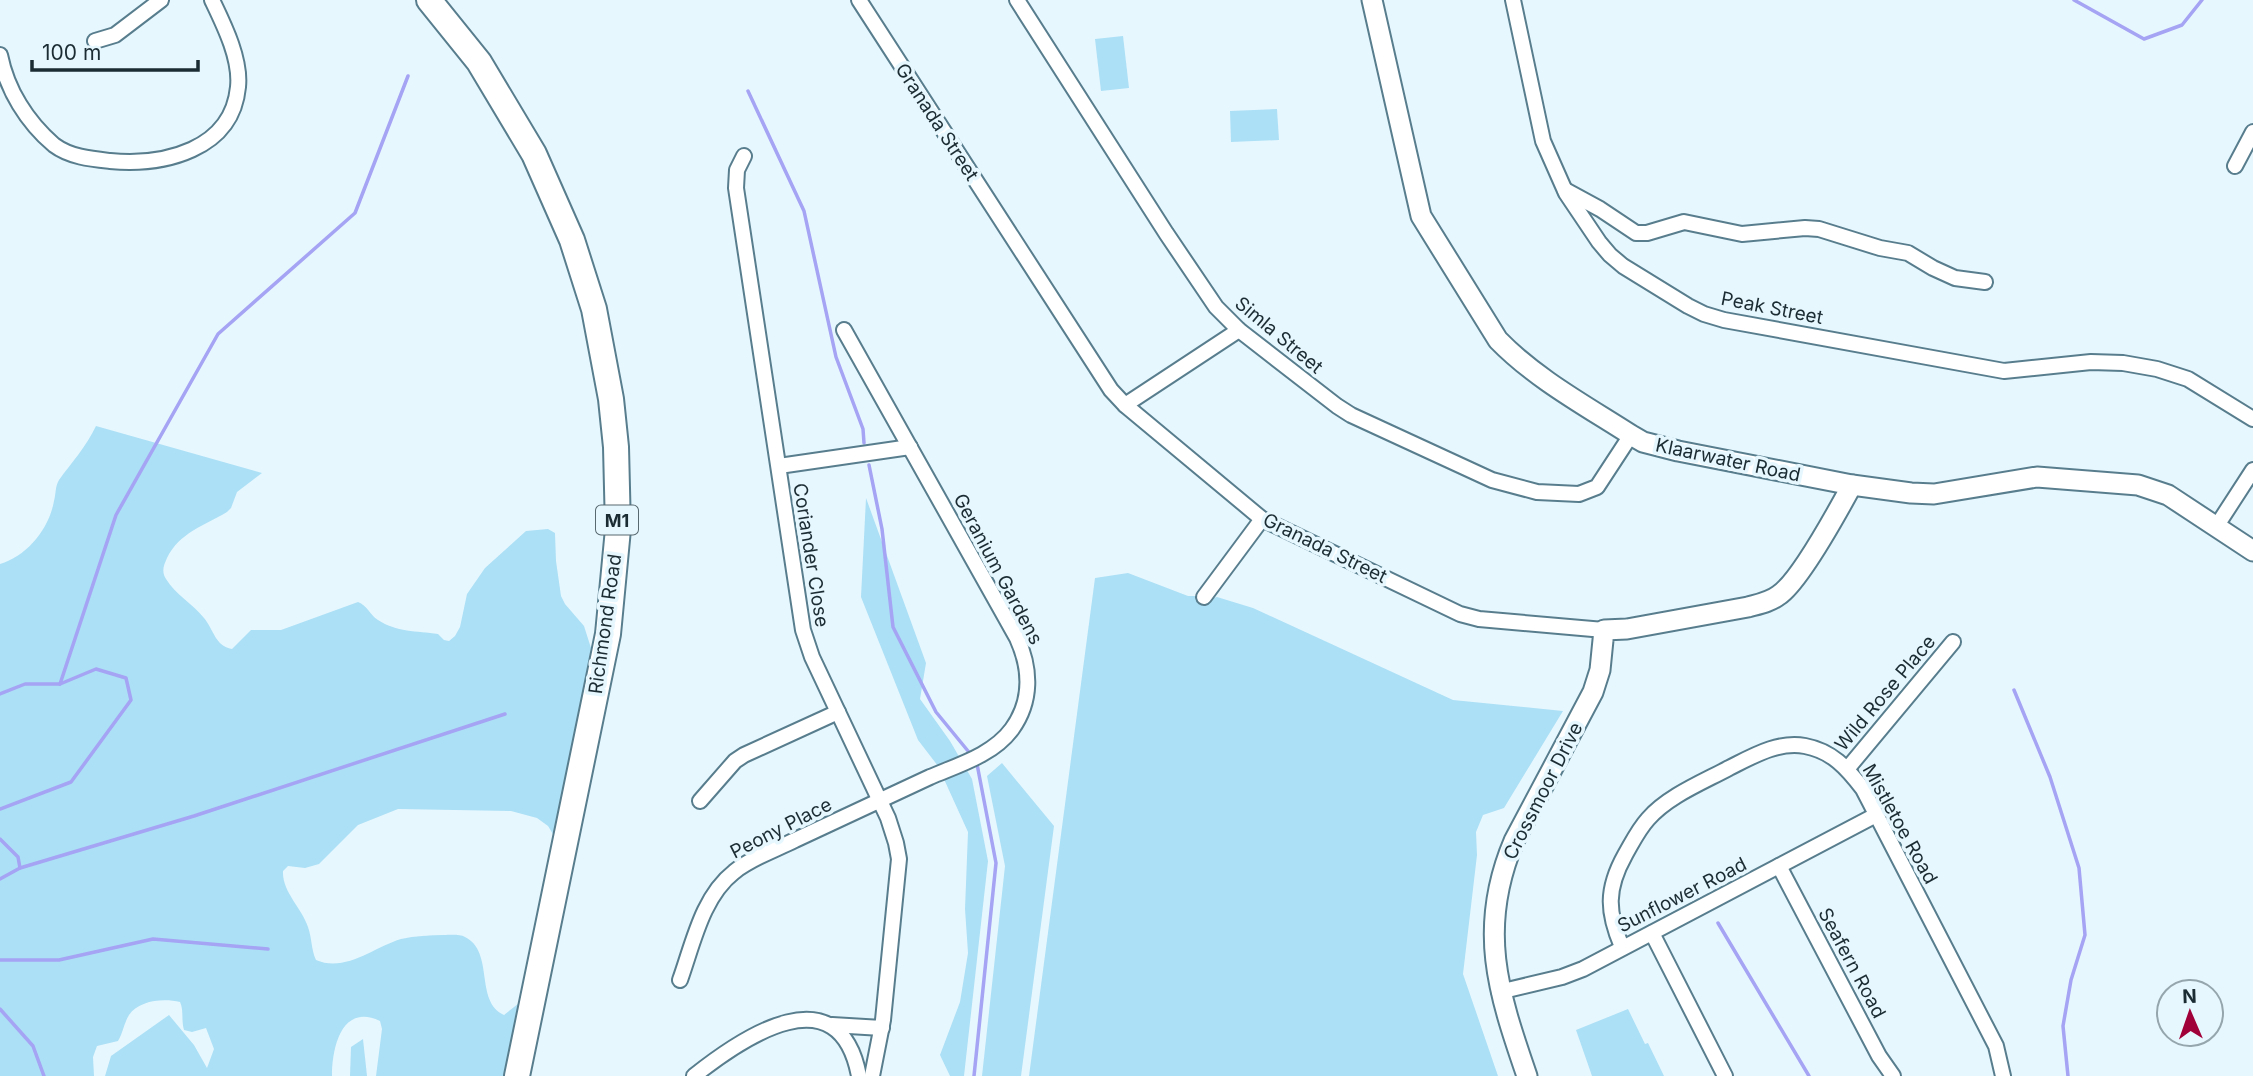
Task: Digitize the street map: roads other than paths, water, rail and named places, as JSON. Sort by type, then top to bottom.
[{"type":"highway","name":"Richmond Road","points":[[429,0],[479,62],[534,154],[572,240],[594,309],[611,399],[616,447],[618,529],[608,634],[517,1076]]},
{"type":"street","points":[[96,41],[115,35],[161,0]]},
{"type":"street","points":[[0,55],[13,94],[26,115],[55,145],[85,159],[128,163],[173,157],[201,146],[210,139],[223,128],[235,106],[239,84],[236,66],[212,0]]},
{"type":"street","name":"Granada Street","points":[[859,0],[1111,390],[1125,405],[1262,519],[1460,614],[1491,621],[1604,630],[1627,629],[1768,601],[1781,595],[1834,518],[1852,485]]},
{"type":"street","name":"Klaarwater Road","points":[[1371,0],[1414,193],[1427,228],[1498,340],[1531,370],[1631,435],[1659,447],[1892,491],[1934,494],[2037,477],[2138,485],[2168,495],[2253,551]]},
{"type":"street","name":"Peak Street","points":[[1513,0],[1543,141],[1564,189],[1610,255],[1623,266],[1703,314],[2004,371],[2091,362],[2123,363],[2157,369],[2189,379],[2253,419]]},
{"type":"street","name":"Simla Street","points":[[1022,2],[1166,233],[1216,307],[1239,330],[1351,415],[1492,480],[1537,492],[1580,494],[1597,487],[1631,435]]},
{"type":"street","points":[[2235,166],[2253,132]]},
{"type":"street","name":"Coriander Close","points":[[744,156],[737,170],[736,188],[805,638],[892,830],[899,859],[882,1028],[872,1076]]},
{"type":"street","points":[[1564,189],[1636,233],[1647,233],[1684,222],[1742,234],[1819,229],[1880,248],[1908,253],[1955,278],[1986,282]]},
{"type":"street","name":"Geranium Gardens","points":[[844,330],[1017,638],[1024,653],[1028,684],[1021,714],[1000,742],[978,756],[879,800]]},
{"type":"street","points":[[1125,405],[1239,330]]},
{"type":"street","points":[[779,467],[910,447]]},
{"type":"street","points":[[2216,527],[2253,470]]},
{"type":"street","points":[[1819,478],[1833,492],[1834,518]]},
{"type":"street","points":[[1204,597],[1262,519]]},
{"type":"street","name":"Crossmoor Drive","points":[[1527,1076],[1499,992],[1494,957],[1498,894],[1506,860],[1523,821],[1593,692],[1600,670],[1604,630]]},
{"type":"street","name":"Wild Rose Place","points":[[1848,768],[1952,642]]},
{"type":"street","points":[[700,801],[735,761],[744,755],[838,712]]},
{"type":"street","name":"Mistletoe Road","points":[[1622,947],[1612,916],[1611,886],[1616,871],[1640,828],[1658,809],[1755,755],[1787,745],[1819,749],[1848,768],[1863,789],[1996,1045],[2003,1076]]},
{"type":"street","name":"Peony Place","points":[[680,980],[706,909],[714,894],[734,872],[879,800]]},
{"type":"street","name":"Sunflower Road","points":[[1499,992],[1562,977],[1583,969],[1875,815]]},
{"type":"street","name":"Seafern Road","points":[[1779,866],[1879,1056],[1893,1076]]},
{"type":"street","points":[[1652,933],[1725,1076]]},
{"type":"street","points":[[694,1076],[736,1045],[781,1023],[809,1020],[830,1025],[882,1028]]},
{"type":"street","points":[[830,1025],[842,1035],[851,1049],[859,1076]]},
{"type":"waterway","points":[[2074,0],[2144,39],[2182,25],[2202,0]]},
{"type":"waterway","points":[[60,684],[116,515],[218,334],[355,213],[408,76]]},
{"type":"waterway","points":[[748,91],[804,211],[836,357],[863,429],[864,443]]},
{"type":"waterway","points":[[869,465],[882,529],[893,627],[936,712],[968,751]]},
{"type":"waterway","points":[[0,694],[25,684],[60,684],[96,669],[126,678],[131,700],[71,782],[0,809]]},
{"type":"waterway","points":[[2014,690],[2050,777],[2079,868],[2085,935],[2071,980],[2063,1026],[2068,1076]]},
{"type":"waterway","points":[[20,868],[194,816],[505,714]]},
{"type":"waterway","points":[[974,1076],[996,863],[977,764]]},
{"type":"waterway","points":[[0,839],[18,857],[20,868],[0,879]]},
{"type":"waterway","points":[[1718,923],[1809,1076]]},
{"type":"waterway","points":[[0,960],[59,960],[153,939],[268,949]]},
{"type":"waterway","points":[[0,1009],[33,1046],[44,1076]]}]
